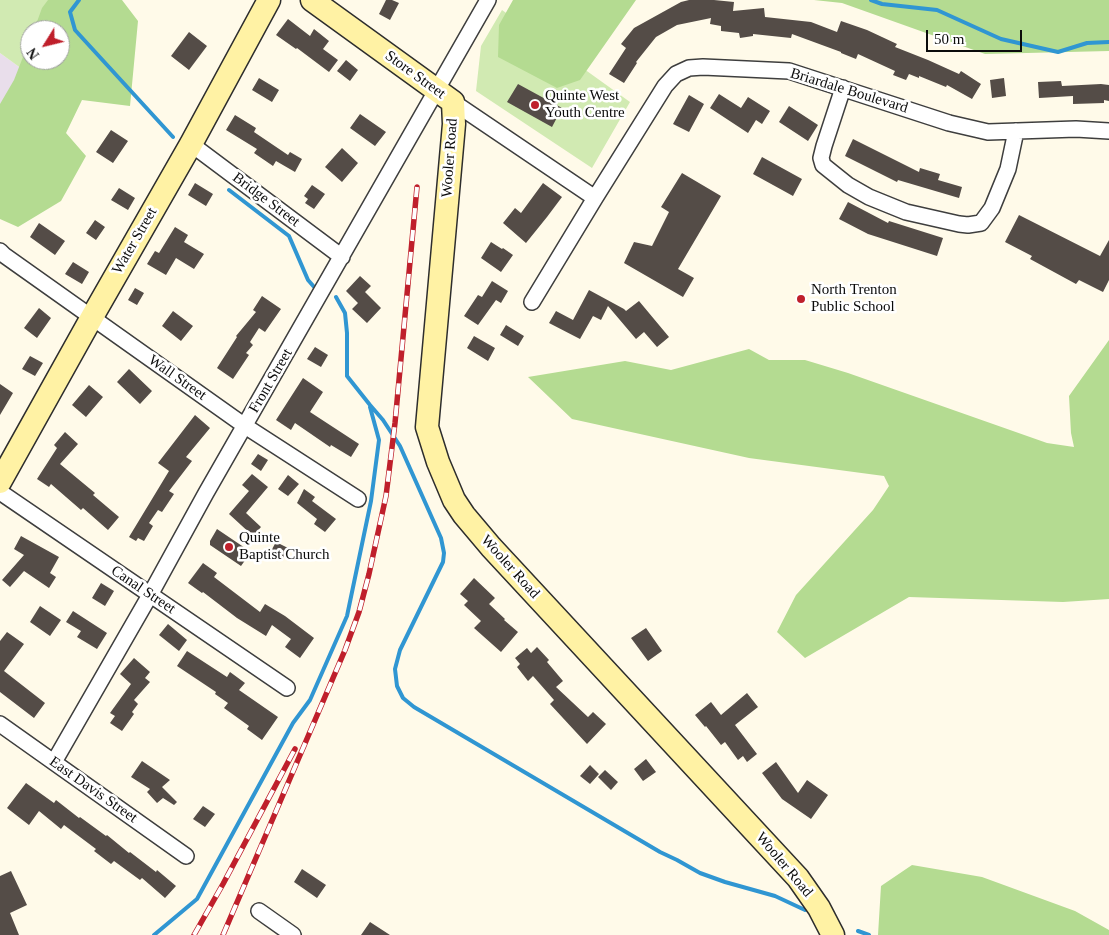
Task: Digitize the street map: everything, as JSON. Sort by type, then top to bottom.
[{"type":"street","name":"Water Street","points":[[0,482],[191,144],[269,0]]},
{"type":"street","name":"Store Street","points":[[312,0],[445,97],[595,198]]},
{"type":"street","name":"Front Street","points":[[54,762],[342,256],[445,97],[488,0]]},
{"type":"street","name":"Briardale Boulevard","points":[[532,302],[665,86],[676,74],[689,68],[789,71],[949,123],[988,132],[1076,129],[1109,130]]},
{"type":"street","points":[[843,88],[824,146],[821,158],[823,165],[848,185],[869,197],[906,212],[959,224],[981,223],[992,208],[1008,170],[1016,131]]},
{"type":"street","name":"Wooler Road","points":[[445,97],[454,124],[427,427],[438,462],[454,500],[491,547],[798,878],[819,908],[832,935]]},
{"type":"street","name":"Bridge Street","points":[[191,144],[342,256]]},
{"type":"street","name":"Wall Street","points":[[0,251],[245,426],[358,500]]},
{"type":"street","name":"Canal Street","points":[[0,492],[287,688]]},
{"type":"street","name":"East Davis Street","points":[[0,724],[186,856]]},
{"type":"street","points":[[260,911],[293,935]]},
{"type":"shaded area","points":[[0,53],[20,67],[20,70],[29,74],[0,116]]},
{"type":"green space","points":[[0,0],[62,0],[54,20],[20,20],[20,67],[0,53]]},
{"type":"green space","points":[[48,0],[122,0],[138,21],[130,106],[82,100],[66,133],[86,156],[61,201],[18,227],[0,219],[0,104],[14,80],[20,65],[20,70],[70,70],[70,20],[38,20],[42,8]]},
{"type":"green space","points":[[513,0],[636,0],[580,80],[557,88],[498,57],[499,25]]},
{"type":"green space","points":[[814,0],[1109,0],[1109,51],[985,54],[842,3]]},
{"type":"green space","points":[[502,10],[630,102],[592,168],[476,91],[481,46]]},
{"type":"green space","points":[[1109,340],[1109,599],[1063,602],[909,597],[805,658],[777,632],[796,595],[873,510],[889,486],[884,476],[749,458],[572,419],[528,377],[625,361],[671,370],[749,349],[769,360],[805,360],[848,373],[1047,443],[1074,447],[1071,433],[1069,396]]},
{"type":"green space","points":[[912,865],[982,877],[1075,911],[1109,930],[1109,935],[878,935],[881,886]]},
{"type":"building","points":[[386,0],[399,3],[390,20],[379,14]]},
{"type":"building","points":[[689,0],[734,2],[733,11],[764,8],[765,17],[811,22],[837,32],[841,21],[867,30],[897,44],[895,47],[959,74],[961,71],[981,84],[972,99],[947,85],[946,87],[909,74],[906,80],[893,75],[895,71],[858,54],[856,59],[792,34],[791,38],[753,34],[753,36],[740,38],[739,33],[721,31],[721,26],[710,24],[711,18],[677,25],[656,37],[636,62],[624,83],[609,74],[626,48],[621,44],[634,28],[681,2]]},
{"type":"building","points":[[288,19],[310,36],[314,29],[329,41],[323,49],[338,60],[329,72],[276,35]]},
{"type":"building","points":[[189,32],[207,46],[189,70],[171,56]]},
{"type":"building","points":[[346,60],[358,70],[350,81],[337,71]]},
{"type":"building","points":[[259,78],[279,90],[272,102],[252,90]]},
{"type":"building","points":[[1004,78],[1006,96],[992,98],[990,80]]},
{"type":"building","points":[[1061,81],[1062,86],[1109,85],[1109,101],[1104,100],[1104,103],[1073,104],[1073,96],[1039,98],[1038,82]]},
{"type":"building","name":"Quinte West Youth Centre","points":[[518,84],[562,108],[552,127],[507,102]]},
{"type":"building","points":[[719,94],[741,108],[748,97],[770,111],[762,124],[756,120],[748,133],[710,108]]},
{"type":"building","points":[[689,95],[704,104],[689,132],[673,124]]},
{"type":"building","points":[[789,106],[818,125],[808,141],[779,122]]},
{"type":"building","points":[[360,114],[386,132],[375,146],[350,128]]},
{"type":"building","points":[[235,115],[256,128],[254,132],[288,155],[290,152],[302,159],[295,172],[276,161],[273,166],[254,153],[257,149],[226,130]]},
{"type":"building","points":[[111,130],[128,141],[113,163],[96,152]]},
{"type":"building","points":[[853,139],[919,172],[920,168],[940,174],[938,180],[962,187],[959,198],[898,180],[897,182],[845,156]]},
{"type":"building","points":[[342,148],[358,163],[342,182],[325,167]]},
{"type":"building","points":[[762,157],[802,179],[793,196],[753,174]]},
{"type":"building","points":[[682,173],[721,196],[678,269],[694,278],[683,297],[624,263],[634,242],[652,246],[669,212],[661,207]]},
{"type":"building","points":[[195,183],[213,194],[206,206],[188,195]]},
{"type":"building","points":[[543,183],[562,197],[526,243],[503,223],[515,208],[521,213]]},
{"type":"building","points":[[312,185],[325,194],[314,209],[305,203],[308,199],[304,196]]},
{"type":"building","points":[[119,188],[135,198],[128,210],[111,200]]},
{"type":"building","points":[[848,202],[888,223],[889,221],[943,238],[937,256],[868,234],[839,219]]},
{"type":"building","points":[[1019,215],[1100,256],[1109,240],[1109,280],[1103,292],[1079,280],[1076,284],[1030,259],[1032,256],[1005,242]]},
{"type":"building","points":[[95,220],[105,227],[96,240],[86,233]]},
{"type":"building","points":[[39,223],[65,241],[55,255],[30,237]]},
{"type":"building","points":[[175,227],[188,235],[184,242],[204,254],[194,269],[176,258],[166,275],[147,264],[155,251],[159,253]]},
{"type":"building","points":[[491,242],[513,255],[501,272],[481,258]]},
{"type":"building","points":[[73,262],[89,272],[82,284],[65,274]]},
{"type":"building","points":[[360,276],[371,286],[365,292],[381,308],[367,323],[352,309],[358,303],[346,291]]},
{"type":"building","points":[[492,281],[508,291],[501,303],[496,300],[478,325],[464,316],[478,295],[482,297]]},
{"type":"building","points":[[135,288],[144,293],[137,305],[128,300]]},
{"type":"building","points":[[589,290],[626,311],[639,301],[669,337],[657,347],[644,332],[636,339],[608,306],[601,320],[593,316],[580,339],[549,323],[556,311],[573,320]]},
{"type":"building","points":[[262,296],[281,309],[265,332],[259,328],[250,342],[253,345],[246,353],[249,355],[233,379],[217,368],[236,336],[256,312],[253,310]]},
{"type":"building","points":[[39,308],[51,318],[37,338],[24,328]]},
{"type":"building","points":[[173,311],[193,326],[181,341],[162,326]]},
{"type":"building","points":[[506,325],[524,336],[518,346],[500,335]]},
{"type":"building","points":[[474,336],[495,348],[488,361],[467,348]]},
{"type":"building","points":[[315,347],[328,355],[321,367],[307,359]]},
{"type":"building","points":[[30,356],[43,363],[35,376],[22,369]]},
{"type":"building","points":[[129,369],[152,391],[140,404],[117,382]]},
{"type":"building","points":[[303,378],[323,392],[310,412],[359,444],[351,457],[331,445],[330,447],[295,423],[291,430],[276,420]]},
{"type":"building","points":[[0,384],[13,393],[0,415]]},
{"type":"building","points":[[89,385],[103,397],[86,417],[72,405]]},
{"type":"building","points":[[195,415],[210,428],[186,457],[192,461],[169,491],[174,494],[162,512],[158,510],[149,523],[153,526],[144,541],[138,538],[136,541],[129,537],[169,471],[158,463]]},
{"type":"building","points":[[65,432],[78,444],[60,464],[95,493],[93,495],[119,517],[108,530],[51,484],[49,487],[37,479],[57,448],[54,445]]},
{"type":"building","points":[[258,454],[268,460],[261,471],[251,464]]},
{"type":"building","points":[[252,474],[268,487],[246,513],[261,527],[253,536],[229,514],[249,491],[242,485]]},
{"type":"building","points":[[288,475],[299,484],[288,496],[278,489]]},
{"type":"building","points":[[304,489],[315,497],[312,501],[336,519],[325,532],[314,524],[317,519],[297,503]]},
{"type":"building","name":"Quinte Baptist Church","points":[[217,529],[251,552],[241,566],[210,545],[210,541]]},
{"type":"building","points":[[21,536],[59,557],[50,573],[56,577],[49,588],[24,571],[10,587],[2,580],[24,555],[14,549]]},
{"type":"building","points":[[276,542],[288,548],[282,560],[271,551]]},
{"type":"building","points":[[203,563],[217,573],[214,577],[260,612],[265,604],[285,616],[314,638],[300,658],[285,647],[291,639],[272,625],[266,636],[188,583]]},
{"type":"building","points":[[474,578],[495,598],[489,604],[518,632],[501,652],[474,628],[481,621],[464,605],[468,601],[460,594]]},
{"type":"building","points":[[101,583],[114,591],[105,606],[92,598]]},
{"type":"building","points":[[40,606],[61,620],[50,636],[30,622]]},
{"type":"building","points":[[73,611],[107,633],[97,649],[77,637],[81,631],[66,622]]},
{"type":"building","points":[[168,624],[187,640],[179,651],[159,635]]},
{"type":"building","points":[[646,628],[662,651],[648,661],[631,638]]},
{"type":"building","points":[[7,632],[24,644],[4,671],[45,703],[34,718],[0,692],[0,641]]},
{"type":"building","points":[[537,647],[549,660],[547,662],[563,681],[556,687],[588,717],[593,712],[606,724],[587,744],[550,704],[554,700],[533,676],[528,681],[517,667],[520,664],[515,658],[527,648],[531,653]]},
{"type":"building","points":[[187,651],[227,677],[230,672],[245,683],[239,690],[278,717],[262,740],[247,729],[249,726],[224,708],[228,703],[215,694],[216,692],[177,666]]},
{"type":"building","points":[[134,658],[150,672],[145,678],[150,682],[134,700],[138,704],[132,712],[134,714],[122,731],[110,723],[115,716],[110,713],[131,684],[120,674]]},
{"type":"building","points":[[747,693],[758,707],[735,725],[757,754],[747,762],[743,756],[738,760],[725,742],[721,745],[695,715],[711,702],[721,715]]},
{"type":"building","points":[[646,759],[656,772],[643,781],[634,769]]},
{"type":"building","points":[[142,761],[170,780],[162,787],[177,802],[174,805],[163,798],[157,803],[147,792],[150,789],[131,777]]},
{"type":"building","points":[[776,762],[798,793],[807,780],[828,795],[811,819],[782,799],[762,773]]},
{"type":"building","points":[[590,765],[599,774],[590,784],[580,776]]},
{"type":"building","points":[[605,770],[618,782],[611,790],[598,777]]},
{"type":"building","points":[[26,783],[54,803],[56,800],[79,818],[107,835],[156,872],[157,870],[176,886],[165,898],[142,878],[140,880],[114,861],[111,864],[94,851],[96,849],[64,825],[61,829],[39,811],[29,825],[7,808]]},
{"type":"building","points":[[203,806],[215,814],[205,827],[193,819]]},
{"type":"building","points":[[302,869],[326,885],[317,898],[294,882]]},
{"type":"building","points":[[11,871],[27,905],[10,913],[19,935],[0,935],[0,876]]},
{"type":"building","points":[[370,922],[390,935],[361,935]]},
{"type":"waterway","points":[[79,0],[70,12],[75,30],[173,137]]},
{"type":"waterway","points":[[871,0],[882,4],[937,10],[1001,39],[1058,52],[1087,43],[1109,42]]},
{"type":"waterway","points":[[229,190],[289,236],[308,280],[315,288]]},
{"type":"waterway","points":[[336,297],[345,313],[347,376],[383,420],[400,446],[441,538],[444,553],[443,562],[400,650],[395,669],[397,686],[403,698],[414,707],[660,852],[700,873],[775,896],[805,910]]},
{"type":"waterway","points":[[154,935],[197,899],[293,723],[310,700],[347,616],[371,501],[379,440],[370,407]]},
{"type":"waterway","points":[[858,931],[869,935]]},
{"type":"railway","points":[[223,935],[345,650],[359,612],[369,574],[386,496],[395,423],[417,187]]},
{"type":"railway","points":[[194,935],[295,749]]},
{"type":"place","name":"Quinte West Youth Centre","points":[[535,105]]},
{"type":"place","name":"North Trenton Public School","points":[[801,299]]},
{"type":"place","name":"Quinte Baptist Church","points":[[229,547]]}]
